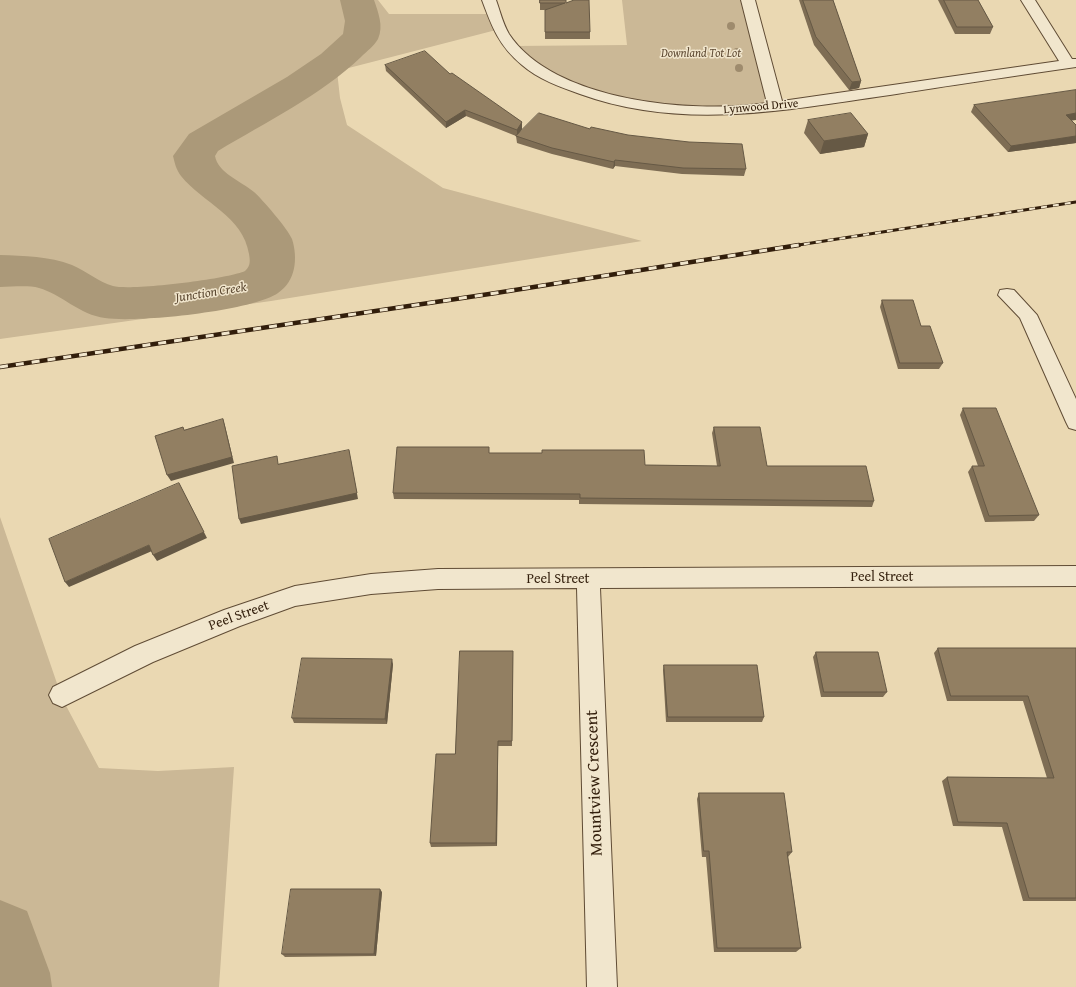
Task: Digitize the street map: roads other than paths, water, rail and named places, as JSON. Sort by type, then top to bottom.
[{"type":"street","name":"Lynwood Drive","points":[[489,0],[495,22],[504,40],[542,72],[563,85],[591,94],[621,102],[662,108],[736,111],[776,107],[1072,64]]},
{"type":"street","points":[[748,0],[776,107]]},
{"type":"street","points":[[1028,0],[1072,64]]},
{"type":"street","points":[[1007,295],[1028,315],[1076,422]]},
{"type":"street","name":"Peel Street","points":[[62,696],[144,654],[233,618],[295,596],[371,584],[438,579],[1076,576]]},
{"type":"street","name":"Mountview Crescent","points":[[588,579],[602,987]]},
{"type":"waterway","name":"Junction Creek","points":[[0,271],[38,272],[55,276],[105,302],[129,303],[197,297],[245,290],[262,282],[270,274],[273,261],[269,238],[239,202],[209,180],[196,167],[194,156],[203,143],[301,85],[334,62],[360,38],[363,21],[357,0]]},
{"type":"waterway","name":"Junction Creek","points":[[0,938],[12,973],[13,987]]},
{"type":"railway","points":[[792,246],[1076,202]]},
{"type":"railway","points":[[0,367],[496,293],[799,245]]},
{"type":"park label","name":"Downland Tot Lot","points":[[701,54]]}]
